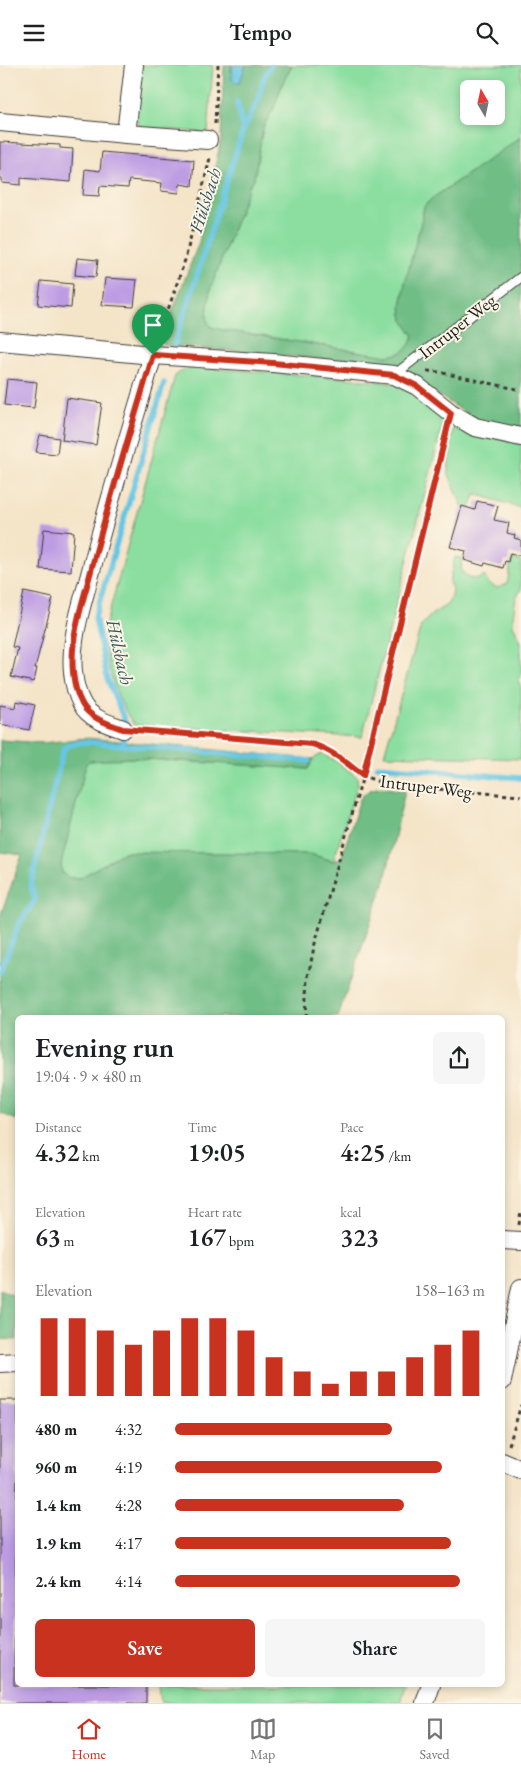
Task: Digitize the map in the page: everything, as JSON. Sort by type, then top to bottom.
[{"type":"street","points":[[126,134],[134,65]]},
{"type":"street","points":[[0,122],[212,141]]},
{"type":"street","name":"Intruper Weg","points":[[0,341],[153,355],[398,372],[451,413],[475,427],[521,437]]},
{"type":"street","points":[[123,729],[105,723],[91,715],[82,705],[75,686],[73,669],[74,641],[109,500],[153,355]]},
{"type":"street","points":[[505,1240],[521,1241]]},
{"type":"street","points":[[505,1366],[521,1288]]},
{"type":"street","points":[[0,1363],[15,1362]]},
{"type":"street","points":[[505,1463],[521,1470]]},
{"type":"street","points":[[425,1703],[430,1687]]},
{"type":"lane","name":"Intruper Weg","points":[[398,372],[521,277]]},
{"type":"path","points":[[153,355],[185,260],[212,141],[218,65]]},
{"type":"path","points":[[398,372],[438,371],[521,390]]},
{"type":"path","points":[[306,1015],[308,977],[314,947],[363,776],[451,413]]},
{"type":"path","name":"Intruper Weg","points":[[123,729],[312,744],[326,749],[363,776],[377,781],[425,788],[521,796]]},
{"type":"path","points":[[505,1456],[521,1405]]},
{"type":"green space","points":[[140,65],[213,65],[208,133],[141,127],[135,118]]},
{"type":"green space","points":[[224,65],[232,65],[230,72],[243,72],[246,65],[292,65],[283,82],[274,108],[263,127],[254,179],[250,184],[210,290],[208,323],[211,327],[223,330],[387,356],[404,351],[410,345],[414,336],[403,320],[401,307],[424,207],[430,200],[521,137],[521,432],[475,419],[412,378],[400,366],[164,345],[161,341],[199,242],[221,139]]},
{"type":"green space","points":[[292,65],[521,65],[521,137],[430,200],[424,207],[401,307],[403,320],[414,336],[407,348],[401,352],[387,356],[223,330],[211,327],[208,323],[210,290],[250,184],[254,179],[263,127],[274,108],[283,82]]},
{"type":"green space","points":[[192,368],[345,378],[399,384],[417,393],[444,419],[362,737],[134,725],[121,703],[106,653],[105,627],[175,376]]},
{"type":"green space","points":[[455,421],[521,444],[521,508],[475,494],[470,509],[462,506],[448,472]]},
{"type":"green space","points":[[455,557],[462,558],[461,570],[468,578],[478,579],[484,575],[489,584],[498,588],[507,584],[512,559],[521,561],[521,590],[516,597],[513,625],[521,642],[521,677],[519,680],[521,686],[521,759],[384,755],[421,626],[431,615],[448,604],[451,596],[452,588],[449,583]]},
{"type":"green space","points":[[86,738],[313,759],[308,769],[131,758],[89,761],[86,764],[61,864],[62,873],[69,878],[80,878],[124,852],[310,854],[333,861],[341,859],[360,799],[375,788],[405,791],[385,880],[339,1015],[15,1015],[15,1119],[0,1113],[0,917],[22,855],[0,852],[0,740],[43,743]]},
{"type":"green space","points":[[322,754],[334,760],[357,777],[358,784],[333,861],[310,854],[124,852],[80,878],[69,878],[62,873],[61,864],[86,763],[89,761],[131,758],[308,769],[313,759]]},
{"type":"green space","points":[[0,1289],[15,1296],[15,1340],[0,1339]]},
{"type":"green space","points":[[159,1687],[404,1687],[400,1703],[161,1703]]},
{"type":"water","points":[[232,65],[246,65],[240,82],[232,80]]},
{"type":"building","points":[[0,142],[60,145],[60,148],[73,149],[71,182],[21,178],[21,185],[2,183],[2,178],[0,178]]},
{"type":"building","points":[[102,152],[194,160],[192,186],[180,184],[179,193],[161,191],[162,183],[129,180],[128,188],[100,186],[99,196],[83,195],[85,169],[100,171]]},
{"type":"building","points":[[77,258],[98,260],[96,277],[75,275]]},
{"type":"building","points":[[105,278],[137,280],[134,307],[102,305]]},
{"type":"building","points":[[41,281],[73,284],[71,308],[38,305]]},
{"type":"building","points":[[7,379],[37,382],[34,408],[4,405]]},
{"type":"building","points":[[67,398],[102,403],[96,445],[62,440]]},
{"type":"building","points":[[40,435],[59,438],[57,454],[36,452]]},
{"type":"building","points":[[477,501],[498,506],[494,520],[509,523],[507,533],[515,535],[514,538],[521,540],[521,556],[510,553],[508,562],[505,561],[503,568],[485,563],[484,566],[464,560],[466,551],[450,547],[462,506],[475,510]]},
{"type":"building","points":[[44,529],[74,532],[71,571],[40,569]]},
{"type":"building","points":[[24,592],[53,598],[35,668],[37,668],[34,682],[11,677],[18,648],[12,647]]},
{"type":"building","points":[[16,701],[35,705],[29,730],[0,724],[0,705],[15,708]]},
{"type":"building","points":[[0,1400],[15,1400],[14,1685],[15,1687],[146,1687],[146,1703],[0,1703]]},
{"type":"waterway","name":"Hülsbach","points":[[174,347],[243,130],[259,98],[263,79],[271,65]]},
{"type":"waterway","points":[[237,102],[243,130]]},
{"type":"waterway","name":"Hülsbach","points":[[126,724],[107,678],[95,617],[164,383]]},
{"type":"waterway","name":"Hülsbach","points":[[0,972],[19,924],[35,900],[31,886],[32,880],[63,750],[83,742],[122,745],[125,736]]},
{"type":"waterway","points":[[122,745],[309,761]]},
{"type":"waterway","points":[[377,766],[521,778]]},
{"type":"route","points":[[153,355],[273,363],[394,375],[417,386],[451,413],[363,776],[338,756],[312,744],[123,729],[105,723],[91,715],[82,705],[75,686],[73,669],[74,641],[109,500],[153,355]]}]
